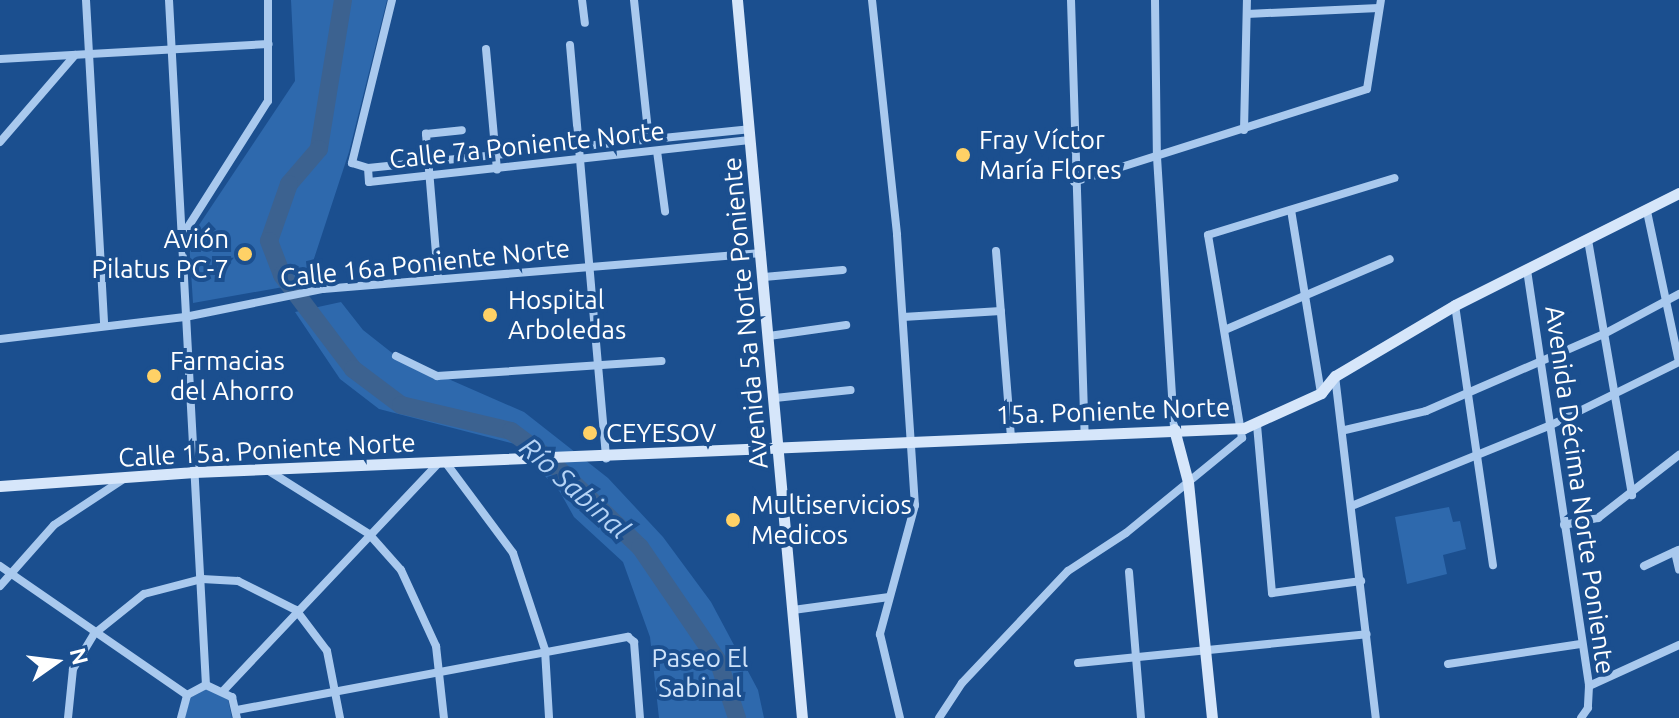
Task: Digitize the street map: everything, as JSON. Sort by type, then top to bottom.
[{"type":"street","points":[[86,0],[104,326]]},
{"type":"street","points":[[169,0],[206,685]]},
{"type":"street","points":[[180,238],[268,101],[268,0]]},
{"type":"street","points":[[368,168],[352,163],[392,0]]},
{"type":"street","points":[[582,0],[585,23]]},
{"type":"street","points":[[634,0],[649,140]]},
{"type":"street","name":"Avenida 5a Norte Poniente","points":[[737,0],[780,447],[802,718]]},
{"type":"street","points":[[872,0],[912,442],[914,511],[889,597],[879,647],[900,718]]},
{"type":"street","points":[[1071,0],[1074,182],[1085,436]]},
{"type":"street","points":[[1155,0],[1157,157],[1174,429],[1188,482],[1212,718]]},
{"type":"street","points":[[1244,130],[1247,0]]},
{"type":"street","points":[[1074,182],[1244,130],[1369,86],[1380,4],[1247,14]]},
{"type":"street","points":[[0,59],[172,53],[269,44]]},
{"type":"street","points":[[570,45],[606,458]]},
{"type":"street","points":[[486,49],[497,169]]},
{"type":"street","points":[[0,142],[75,55]]},
{"type":"street","points":[[438,277],[426,134],[462,130]]},
{"type":"street","name":"Calle 7a Poniente Norte","points":[[750,134],[657,151],[369,182],[368,168],[579,145],[750,134]]},
{"type":"street","points":[[657,151],[665,211]]},
{"type":"street","points":[[939,718],[962,683],[1068,571],[1237,444],[1244,428],[1208,235],[1395,178]]},
{"type":"street","name":"15a. Poniente Norte","points":[[536,461],[780,447],[1085,436],[1257,425],[1321,393],[1335,376],[1455,305],[1679,193]]},
{"type":"street","points":[[1291,210],[1309,298],[1321,393]]},
{"type":"street","points":[[1354,505],[1549,426],[1679,362],[1647,211]]},
{"type":"street","points":[[1588,240],[1632,495]]},
{"type":"street","points":[[996,251],[1011,437]]},
{"type":"street","name":"Calle 16a Poniente Norte","points":[[0,339],[185,317],[323,289],[438,277],[762,253]]},
{"type":"street","points":[[1227,329],[1309,298],[1390,259]]},
{"type":"street","points":[[764,277],[843,270]]},
{"type":"street","name":"Avenida Décima Norte Poniente","points":[[1527,270],[1589,686],[1583,717]]},
{"type":"street","points":[[1345,430],[1426,411],[1467,389],[1541,362],[1604,334],[1679,294]]},
{"type":"street","points":[[1455,305],[1474,455],[1493,565]]},
{"type":"street","points":[[903,317],[1001,311]]},
{"type":"street","points":[[769,336],[846,325]]},
{"type":"street","points":[[396,356],[437,376],[662,361]]},
{"type":"street","points":[[1335,376],[1354,505],[1376,718]]},
{"type":"street","points":[[775,398],[851,390]]},
{"type":"street","points":[[1257,425],[1272,593],[1361,581]]},
{"type":"street","points":[[1564,525],[1598,518],[1632,495],[1679,455]]},
{"type":"street","name":"Calle 15a. Poniente Norte","points":[[0,486],[194,472],[536,461]]},
{"type":"street","points":[[224,690],[296,610],[442,463],[513,553],[545,650],[549,718]]},
{"type":"street","points":[[269,471],[369,534],[414,593],[442,669],[444,718]]},
{"type":"street","points":[[0,586],[4,569],[54,525],[125,478]]},
{"type":"street","points":[[1644,566],[1677,551],[1679,570]]},
{"type":"street","points":[[4,569],[94,634],[187,695]]},
{"type":"street","points":[[1129,572],[1141,718]]},
{"type":"street","points":[[68,718],[73,669],[94,634],[144,594],[202,579],[238,581],[296,610],[327,651],[338,692],[340,718]]},
{"type":"street","points":[[793,610],[889,597]]},
{"type":"street","points":[[1078,663],[1367,634]]},
{"type":"street","points":[[181,718],[187,695],[206,685],[224,690],[237,714],[442,669],[632,638],[640,718]]},
{"type":"street","points":[[1448,664],[1581,644]]},
{"type":"street","points":[[1589,686],[1679,645]]},
{"type":"green space","points":[[291,0],[387,0],[349,152],[306,283],[193,303],[189,240],[295,81]]},
{"type":"green space","name":"Paseo El Sabinal","points":[[341,302],[363,330],[396,356],[524,412],[608,478],[663,537],[711,602],[758,690],[764,718],[659,718],[650,637],[623,562],[574,517],[560,492],[515,444],[379,409],[340,379],[295,312]]},
{"type":"green space","points":[[1449,507],[1453,522],[1460,521],[1466,549],[1443,555],[1447,574],[1407,584],[1395,517]]},
{"type":"green space","points":[[206,689],[228,699],[232,718],[185,718],[190,698]]},
{"type":"waterway","name":"Río Sabinal","points":[[343,0],[319,149],[289,184],[269,241],[282,275],[353,369],[401,405],[511,431],[546,457],[640,547],[719,663],[737,718]]},
{"type":"place","name":"Fray Víctor María Flores","points":[[963,155]]},
{"type":"place","name":"Avión Pilatus PC-7","points":[[245,254]]},
{"type":"place","name":"Hospital Arboledas","points":[[490,315]]},
{"type":"place","name":"Farmacias del Ahorro","points":[[154,376]]},
{"type":"place","name":"CEYESOV","points":[[590,433]]},
{"type":"place","name":"Multiservicios Medicos","points":[[733,520]]}]
